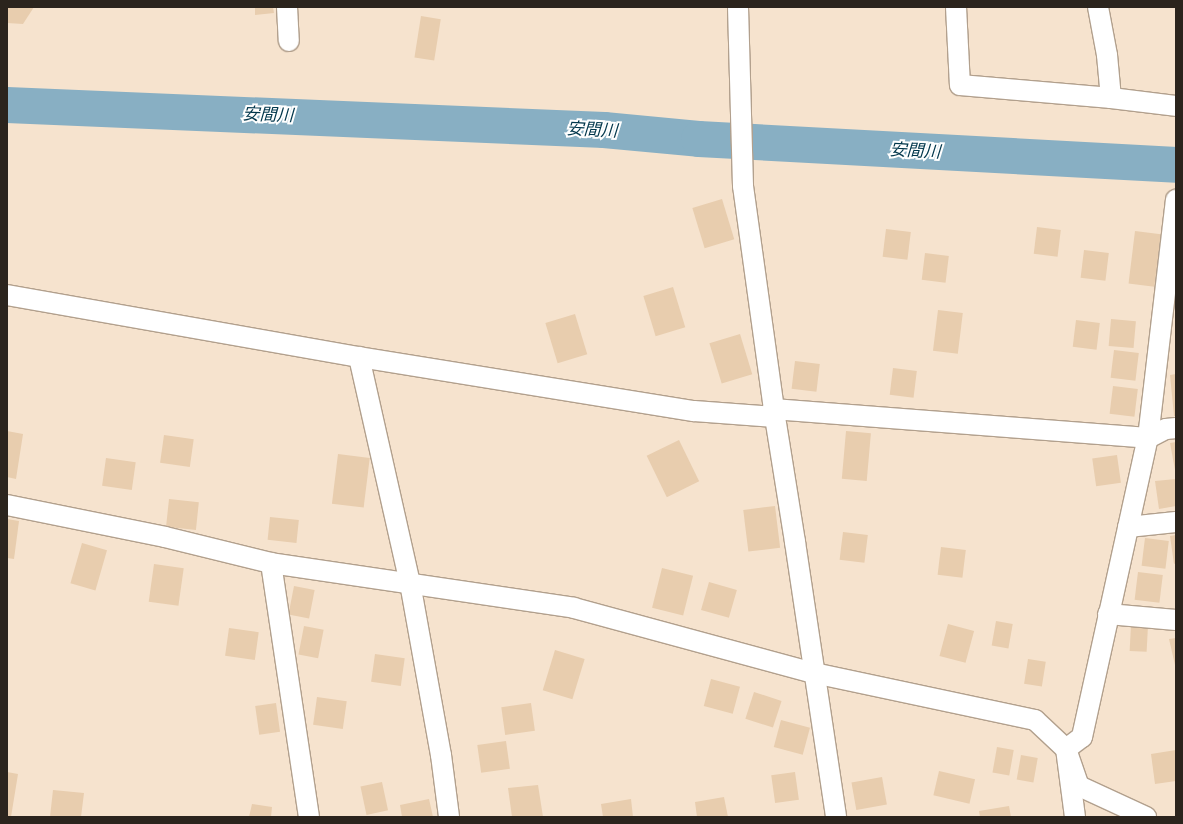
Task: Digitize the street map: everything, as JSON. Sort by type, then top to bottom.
[{"type":"street","points":[[286,7],[289,41]]},
{"type":"street","points":[[738,7],[743,186],[774,413],[836,817]]},
{"type":"street","points":[[956,7],[960,85],[1112,98],[1176,106]]},
{"type":"street","points":[[1098,7],[1107,56],[1112,98]]},
{"type":"street","points":[[1066,749],[1082,738],[1108,614],[1148,438],[1176,205]]},
{"type":"street","points":[[7,295],[359,357],[694,411],[774,413],[1148,438],[1166,429],[1176,428]]},
{"type":"street","points":[[359,357],[410,583],[441,754],[449,817]]},
{"type":"street","points":[[7,505],[165,537],[271,563],[574,608],[814,673],[1035,720],[1066,749],[1079,786],[1146,817]]},
{"type":"street","points":[[1128,527],[1176,522]]},
{"type":"street","points":[[271,563],[309,817]]},
{"type":"street","points":[[1108,614],[1176,620]]},
{"type":"street","points":[[1066,749],[1075,817]]},
{"type":"building","points":[[7,7],[34,7],[23,24],[7,23]]},
{"type":"building","points":[[255,7],[273,7],[274,13],[255,15]]},
{"type":"building","points":[[421,16],[441,19],[434,61],[414,57]]},
{"type":"building","points":[[722,199],[734,239],[705,248],[692,208]]},
{"type":"building","points":[[1037,227],[1061,230],[1058,257],[1034,254]]},
{"type":"building","points":[[886,229],[911,232],[907,260],[883,257]]},
{"type":"building","points":[[1135,231],[1161,234],[1154,287],[1129,284]]},
{"type":"building","points":[[1084,250],[1109,253],[1105,281],[1081,278]]},
{"type":"building","points":[[925,253],[949,256],[946,283],[922,280]]},
{"type":"building","points":[[673,287],[685,327],[656,336],[643,296]]},
{"type":"building","points":[[938,310],[963,313],[958,354],[933,351]]},
{"type":"building","points":[[575,314],[587,354],[558,363],[545,323]]},
{"type":"building","points":[[1111,319],[1136,321],[1134,348],[1109,346]]},
{"type":"building","points":[[1076,320],[1100,323],[1097,350],[1073,347]]},
{"type":"building","points":[[740,334],[752,374],[722,384],[709,343]]},
{"type":"building","points":[[1114,350],[1139,353],[1135,381],[1111,378]]},
{"type":"building","points":[[795,361],[820,364],[816,392],[792,389]]},
{"type":"building","points":[[893,368],[917,371],[914,398],[890,395]]},
{"type":"building","points":[[1176,374],[1176,416],[1174,416],[1170,375]]},
{"type":"building","points":[[1113,386],[1138,389],[1134,417],[1110,414]]},
{"type":"building","points":[[7,431],[23,434],[16,479],[7,477]]},
{"type":"building","points":[[846,431],[871,433],[867,481],[842,479]]},
{"type":"building","points":[[164,435],[194,439],[190,467],[160,463]]},
{"type":"building","points":[[679,440],[699,481],[667,497],[647,456]]},
{"type":"building","points":[[1176,442],[1176,470],[1175,470],[1170,443]]},
{"type":"building","points":[[338,454],[370,458],[364,508],[332,504]]},
{"type":"building","points":[[1117,455],[1121,483],[1096,486],[1092,458]]},
{"type":"building","points":[[106,458],[136,462],[132,490],[102,486]]},
{"type":"building","points":[[1176,479],[1176,506],[1159,509],[1155,481]]},
{"type":"building","points":[[169,499],[199,502],[196,530],[166,527]]},
{"type":"building","points":[[775,506],[780,548],[748,552],[743,510]]},
{"type":"building","points":[[270,517],[299,520],[296,543],[268,540]]},
{"type":"building","points":[[7,519],[19,521],[14,559],[7,558]]},
{"type":"building","points":[[843,532],[868,535],[864,563],[840,560]]},
{"type":"building","points":[[1176,535],[1176,563],[1174,564],[1170,536]]},
{"type":"building","points":[[1145,538],[1169,541],[1165,569],[1142,566]]},
{"type":"building","points":[[82,543],[107,550],[95,591],[70,583]]},
{"type":"building","points":[[941,547],[966,550],[962,578],[938,575]]},
{"type":"building","points":[[154,564],[184,568],[178,606],[149,602]]},
{"type":"building","points":[[662,568],[693,576],[683,616],[652,608]]},
{"type":"building","points":[[1138,572],[1163,575],[1159,603],[1135,600]]},
{"type":"building","points":[[709,582],[737,590],[729,618],[701,610]]},
{"type":"building","points":[[294,586],[315,590],[309,618],[288,614]]},
{"type":"building","points":[[996,621],[1013,624],[1008,649],[992,646]]},
{"type":"building","points":[[948,624],[974,631],[966,663],[939,656]]},
{"type":"building","points":[[1131,625],[1148,626],[1147,652],[1130,651]]},
{"type":"building","points":[[304,626],[324,630],[318,658],[298,654]]},
{"type":"building","points":[[229,628],[259,632],[255,660],[225,656]]},
{"type":"building","points":[[1176,638],[1176,665],[1175,665],[1169,639]]},
{"type":"building","points":[[555,650],[585,659],[572,699],[543,690]]},
{"type":"building","points":[[375,654],[405,658],[401,686],[371,682]]},
{"type":"building","points":[[1028,659],[1046,662],[1042,687],[1024,684]]},
{"type":"building","points":[[711,679],[740,687],[733,714],[704,706]]},
{"type":"building","points":[[754,692],[782,701],[773,728],[745,719]]},
{"type":"building","points":[[317,697],[347,701],[343,729],[313,725]]},
{"type":"building","points":[[276,703],[280,732],[259,735],[255,706]]},
{"type":"building","points":[[531,703],[535,731],[505,735],[501,707]]},
{"type":"building","points":[[781,720],[810,728],[803,755],[774,747]]},
{"type":"building","points":[[506,741],[510,769],[481,773],[477,745]]},
{"type":"building","points":[[997,747],[1014,750],[1009,776],[992,773]]},
{"type":"building","points":[[1176,750],[1176,781],[1155,784],[1151,754]]},
{"type":"building","points":[[1021,755],[1038,758],[1033,783],[1017,780]]},
{"type":"building","points":[[939,771],[975,779],[969,804],[933,795]]},
{"type":"building","points":[[7,772],[18,774],[11,817],[7,817]]},
{"type":"building","points":[[795,772],[799,800],[775,803],[771,775]]},
{"type":"building","points":[[882,777],[887,805],[856,810],[851,782]]},
{"type":"building","points":[[382,782],[388,810],[367,815],[360,787]]},
{"type":"building","points":[[538,785],[543,817],[512,817],[508,788]]},
{"type":"building","points":[[53,790],[84,793],[81,817],[50,817]]},
{"type":"building","points":[[724,797],[728,817],[697,817],[695,802]]},
{"type":"building","points":[[429,799],[433,817],[402,817],[400,805]]},
{"type":"building","points":[[631,799],[633,817],[603,817],[601,804]]},
{"type":"building","points":[[252,804],[272,807],[271,817],[249,817]]},
{"type":"building","points":[[1009,806],[1011,817],[980,817],[979,811]]},
{"type":"waterway","name":"安間川","points":[[7,105],[604,130],[699,139],[1176,165]]}]
